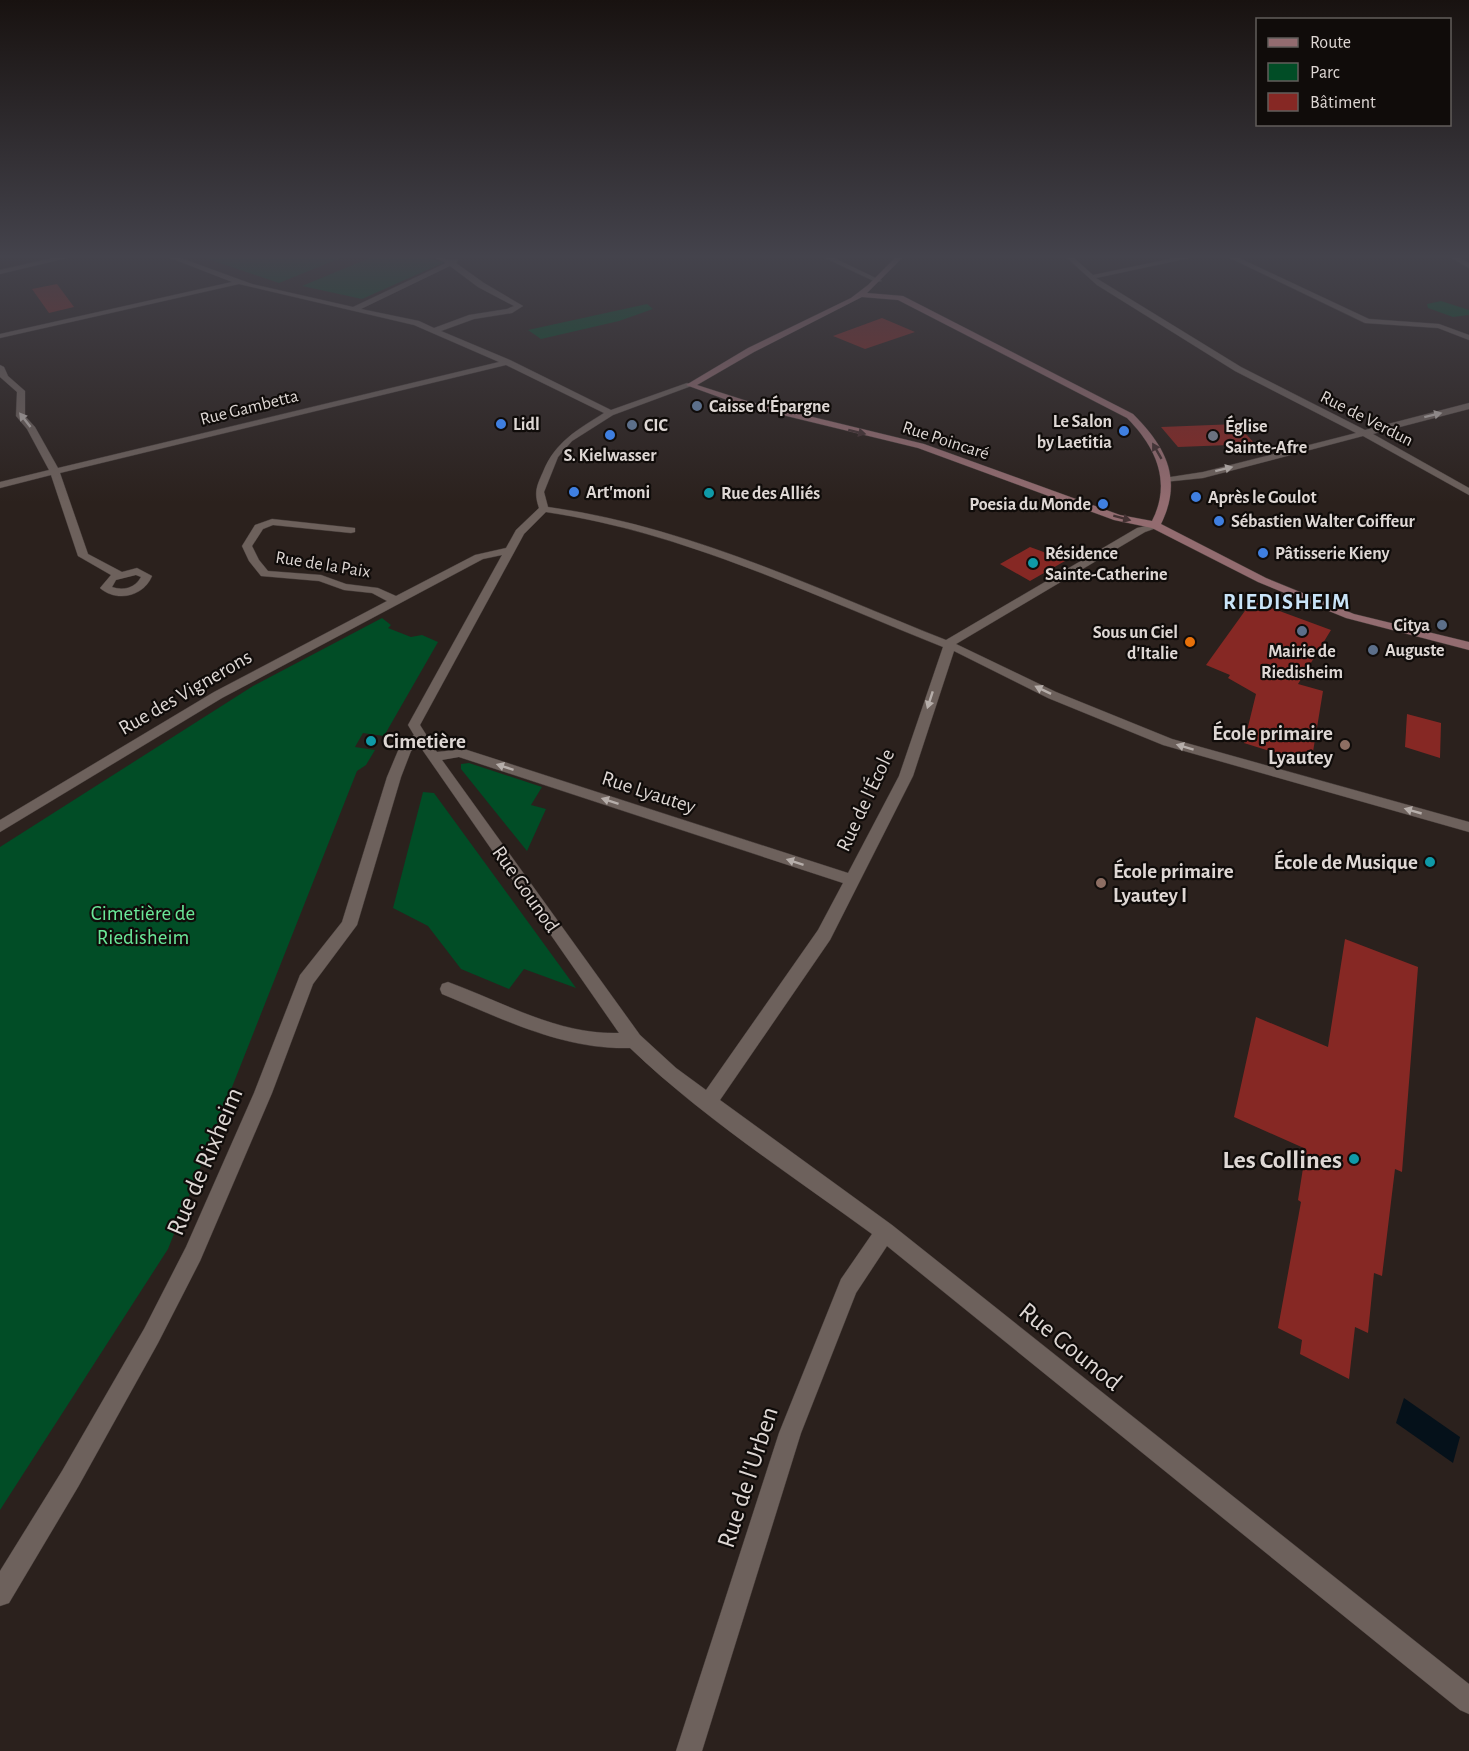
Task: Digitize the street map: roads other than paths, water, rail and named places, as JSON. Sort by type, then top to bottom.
[{"type":"street","points":[[451,339],[507,362],[610,413]]},
{"type":"street","points":[[544,509],[539,492],[558,450],[568,439],[610,413],[690,385],[774,339]]},
{"type":"street","points":[[948,645],[1142,530],[1155,525],[1165,510],[1167,480],[1160,453],[1130,416],[979,339]]},
{"type":"street","name":"Rue de Verdun","points":[[1191,339],[1258,380],[1362,432],[1469,492]]},
{"type":"street","name":"Rue Gambetta","points":[[0,485],[54,470],[507,362]]},
{"type":"street","points":[[0,367],[4,377],[21,391],[18,412],[24,423],[31,428],[54,470],[83,556],[118,574]]},
{"type":"street","name":"Rue Poincaré","points":[[690,385],[744,403],[921,446],[1118,518],[1155,525],[1255,576],[1317,604],[1359,618],[1469,646]]},
{"type":"street","points":[[1167,480],[1203,475],[1469,406]]},
{"type":"street","points":[[420,737],[414,725],[524,526],[544,509],[579,514],[674,539],[948,645],[1052,695],[1168,742],[1469,827]]},
{"type":"street","name":"Rue de la Paix","points":[[351,530],[272,522],[259,527],[247,546],[254,561],[265,574],[321,578],[344,587],[374,590],[396,601]]},
{"type":"street","points":[[396,601],[479,557],[510,550]]},
{"type":"street","name":"Rue des Vignerons","points":[[0,827],[218,695],[396,601]]},
{"type":"street","name":"Rue de l'École","points":[[708,1103],[824,935],[906,776],[948,645]]},
{"type":"street","name":"Rue Gounod","points":[[420,737],[634,1040],[670,1074],[885,1232],[1469,1701]]},
{"type":"street","name":"Rue de Rixheim","points":[[0,1594],[146,1346],[193,1254],[263,1093],[306,980],[350,925],[394,777],[405,749],[420,737]]},
{"type":"street","name":"Rue Lyautey","points":[[433,757],[459,752],[851,880]]},
{"type":"street","points":[[448,989],[577,1038],[608,1043],[634,1040]]},
{"type":"street","name":"Rue de l'Urben","points":[[689,1751],[790,1433],[848,1286],[885,1232]]},
{"type":"place","name":"Caisse d'Épargne","points":[[697,406]]},
{"type":"place","name":"Lidl","points":[[501,424]]},
{"type":"place","name":"CIC","points":[[632,425]]},
{"type":"place","name":"Le Salon by Laetitia","points":[[1124,431]]},
{"type":"place","name":"S. Kielwasser","points":[[610,435]]},
{"type":"place","name":"Église Sainte-Afre","points":[[1213,436]]},
{"type":"place","name":"Art'moni","points":[[574,492]]},
{"type":"place","name":"Rue des Alliés","points":[[709,493]]},
{"type":"place","name":"Après le Goulot","points":[[1196,497]]},
{"type":"place","name":"Poesia du Monde","points":[[1103,504]]},
{"type":"place","name":"Sébastien Walter Coiffeur","points":[[1219,521]]},
{"type":"place","name":"Pâtisserie Kieny","points":[[1263,553]]},
{"type":"place","name":"Résidence Sainte-Catherine","points":[[1033,563]]},
{"type":"place","name":"Citya","points":[[1442,625]]},
{"type":"place","name":"Mairie de Riedisheim","points":[[1302,631]]},
{"type":"place","name":"Sous un Ciel d'Italie","points":[[1190,642]]},
{"type":"place","name":"Auguste","points":[[1373,650]]},
{"type":"place","name":"Cimetière","points":[[371,741]]},
{"type":"place","name":"École primaire Lyautey","points":[[1345,745]]},
{"type":"place","name":"École de Musique","points":[[1430,862]]},
{"type":"place","name":"École primaire Lyautey I","points":[[1101,883]]},
{"type":"place","name":"Les Collines","points":[[1354,1159]]},
{"type":"district","name":"RIEDISHEIM","points":[[1287,601]]},
{"type":"park label","name":"Cimetière de Riedisheim","points":[[143,925]]}]
